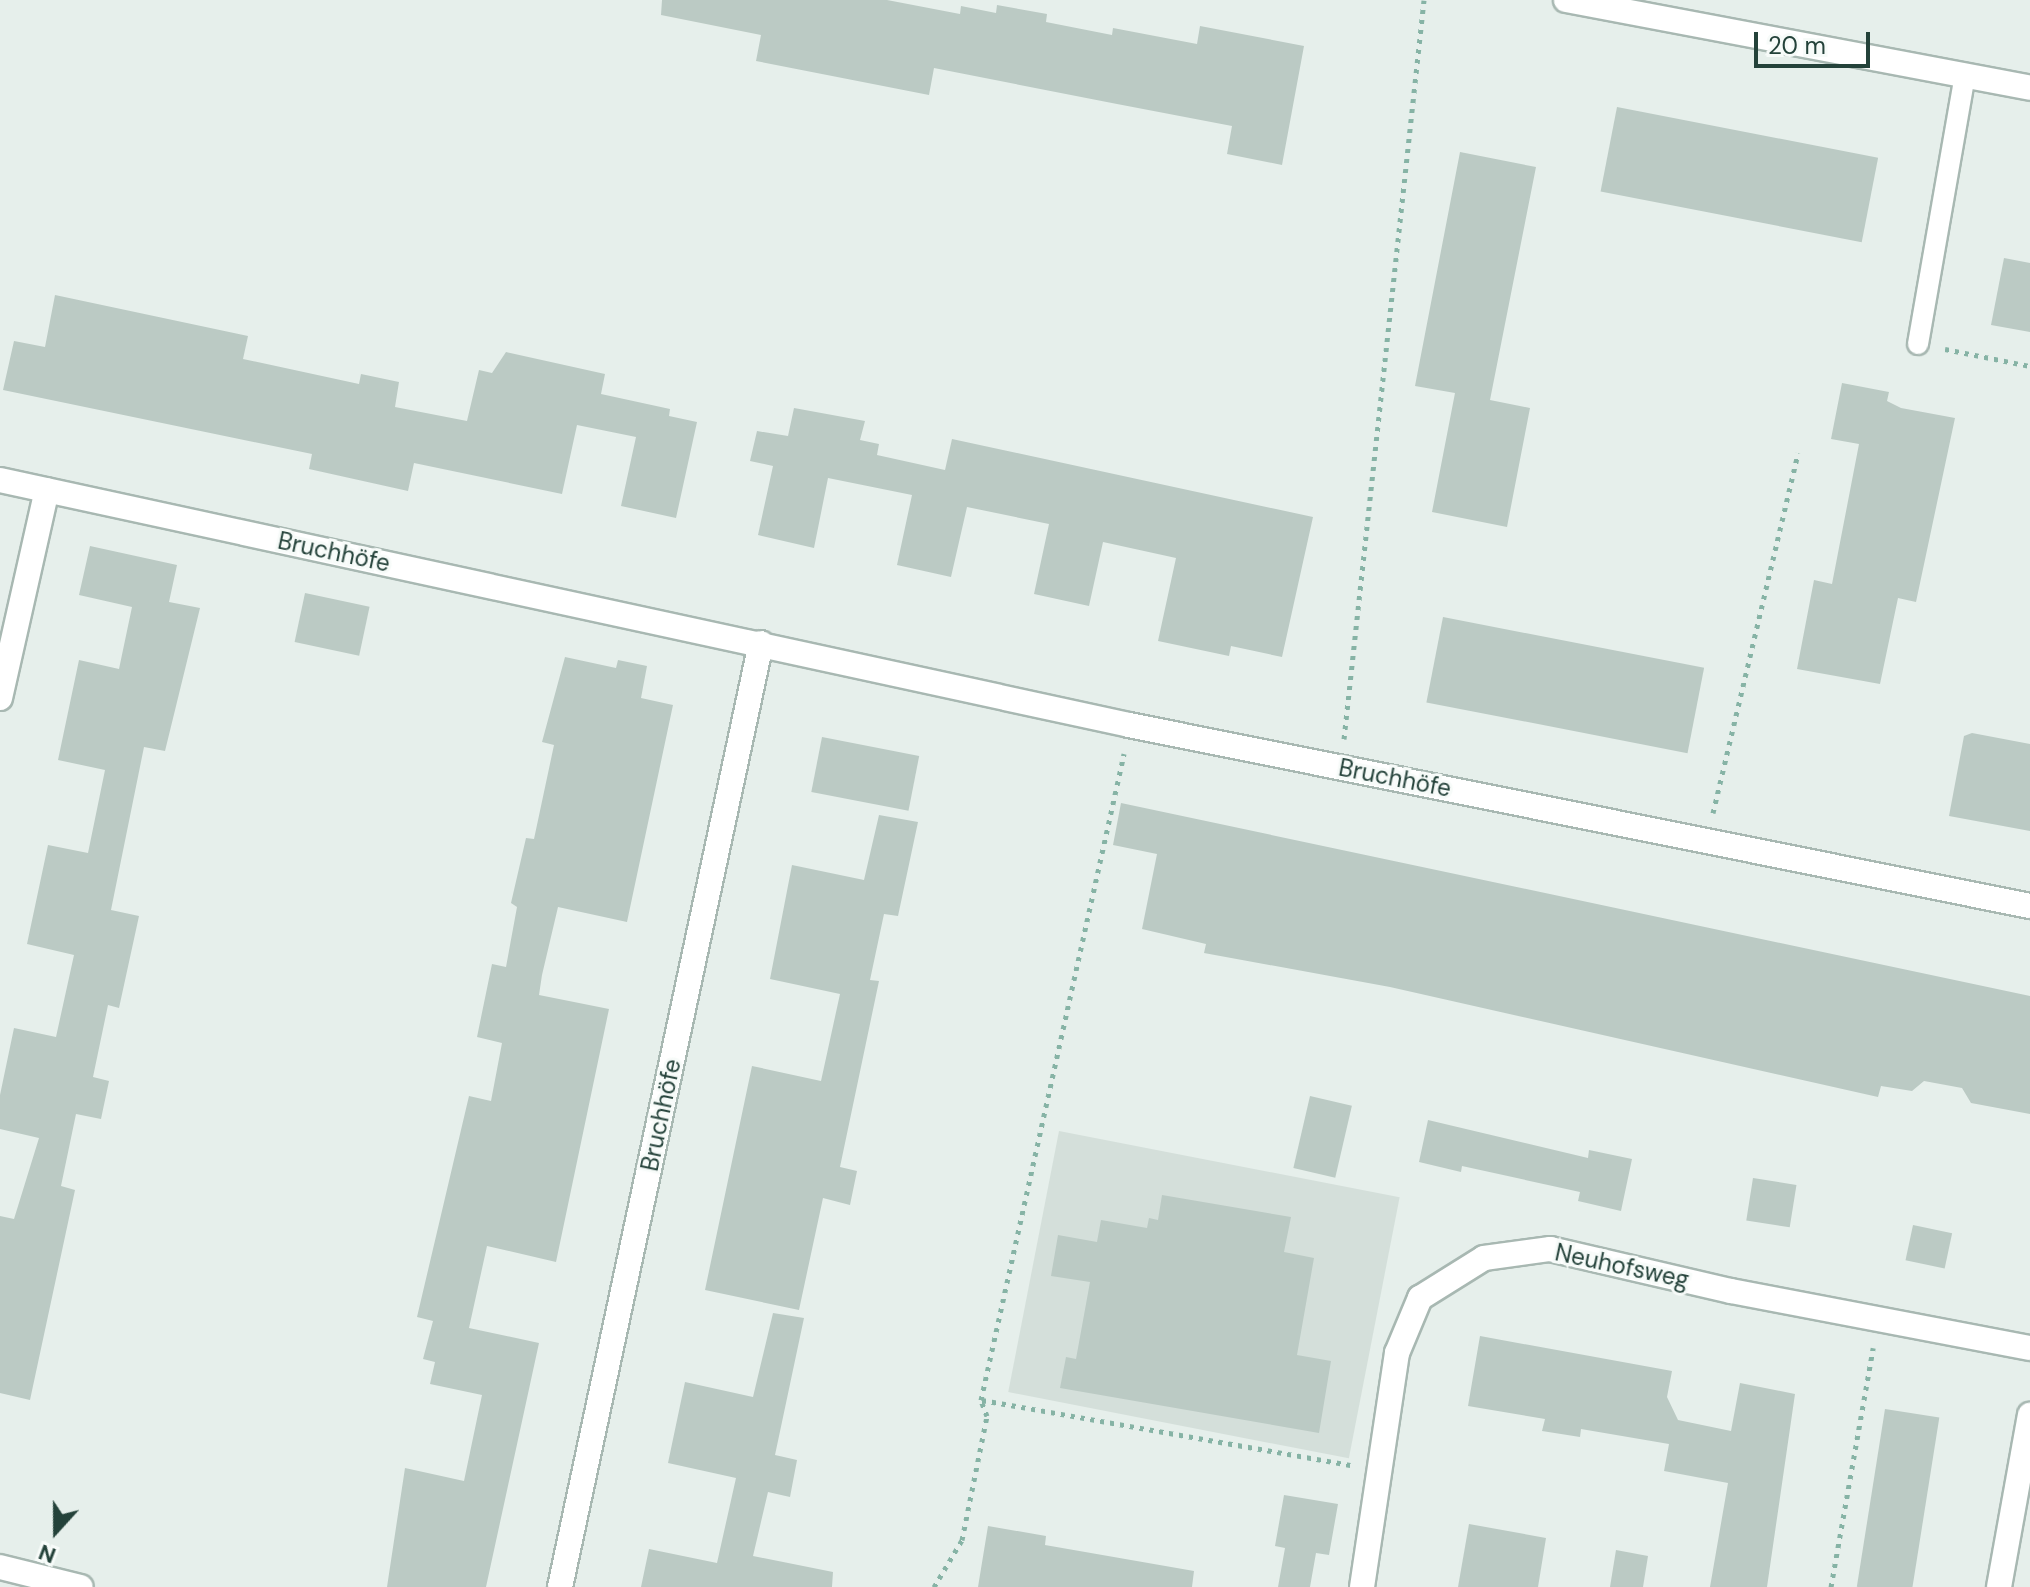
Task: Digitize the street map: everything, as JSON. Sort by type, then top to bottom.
[{"type":"street","points":[[1566,0],[2030,88]]},
{"type":"street","name":"Bruchhöfe","points":[[0,480],[1129,725],[2030,906]]},
{"type":"street","points":[[0,698],[47,490]]},
{"type":"street","name":"Bruchhöfe","points":[[560,1587],[761,643]]},
{"type":"street","name":"Neuhofsweg","points":[[1362,1587],[1397,1353],[1420,1298],[1484,1258],[1550,1249],[2030,1348]]},
{"type":"street","points":[[1999,1587],[2030,1415]]},
{"type":"street","points":[[0,1567],[81,1587]]},
{"type":"lane","points":[[1918,344],[1965,76]]},
{"type":"path","points":[[1341,767],[1424,0]]},
{"type":"path","points":[[1918,344],[2030,366]]},
{"type":"path","points":[[1706,841],[1798,453]]},
{"type":"path","points":[[934,1587],[962,1540],[987,1416],[981,1400],[1129,725]]},
{"type":"path","points":[[1831,1587],[1879,1319]]},
{"type":"path","points":[[981,1400],[1379,1470]]},
{"type":"shaded area","points":[[1059,1131],[1400,1197],[1349,1458],[1008,1392]]},
{"type":"building","points":[[662,0],[887,0],[960,14],[961,6],[996,13],[997,5],[1047,14],[1046,22],[1112,35],[1113,28],[1197,44],[1200,26],[1304,46],[1282,165],[1227,154],[1232,126],[934,68],[929,95],[756,61],[761,35],[661,15]]},
{"type":"building","points":[[1617,107],[1878,158],[1862,242],[1601,191]]},
{"type":"building","points":[[1460,152],[1536,167],[1490,400],[1530,408],[1507,527],[1432,512],[1455,393],[1415,386]]},
{"type":"building","points":[[2004,258],[2030,263],[2030,332],[1991,325]]},
{"type":"building","points":[[55,295],[248,336],[243,359],[359,384],[361,374],[399,382],[395,407],[467,421],[479,370],[492,373],[506,352],[605,374],[601,394],[670,409],[669,416],[697,422],[676,518],[621,506],[636,437],[577,425],[562,494],[414,463],[408,491],[309,469],[312,454],[3,390],[14,341],[45,347]]},
{"type":"building","points":[[1842,383],[1889,392],[1887,401],[1901,408],[1955,418],[1916,602],[1898,598],[1880,684],[1797,669],[1814,580],[1832,584],[1859,444],[1831,439]]},
{"type":"building","points":[[794,408],[865,421],[860,440],[879,444],[877,455],[945,470],[952,439],[1313,517],[1282,657],[1231,646],[1229,656],[1158,641],[1176,558],[1103,542],[1089,606],[1034,594],[1049,524],[967,507],[951,577],[897,565],[912,495],[828,478],[814,548],[758,535],[773,466],[750,461],[757,431],[788,436]]},
{"type":"building","points":[[90,546],[177,565],[169,602],[200,608],[165,751],[144,747],[111,910],[139,916],[119,1008],[108,1005],[93,1077],[109,1081],[101,1119],[76,1114],[61,1186],[75,1190],[30,1400],[0,1393],[0,1216],[14,1219],[39,1138],[0,1129],[0,1095],[14,1028],[56,1037],[74,955],[27,944],[48,845],[88,853],[105,770],[58,760],[79,660],[119,669],[132,607],[79,595]]},
{"type":"building","points":[[305,593],[370,607],[359,656],[295,642]]},
{"type":"building","points":[[1443,617],[1704,668],[1688,753],[1426,702]]},
{"type":"building","points":[[565,657],[616,668],[618,660],[647,666],[641,698],[673,705],[627,922],[558,907],[542,975],[539,995],[609,1009],[556,1262],[487,1246],[469,1328],[539,1343],[486,1587],[387,1587],[405,1468],[464,1481],[482,1395],[430,1384],[435,1362],[423,1359],[433,1321],[417,1317],[469,1096],[491,1101],[502,1043],[477,1037],[492,964],[506,967],[517,907],[511,903],[526,838],[534,839],[554,745],[542,742]]},
{"type":"building","points":[[1972,733],[2030,744],[2030,831],[1949,816],[1964,736]]},
{"type":"building","points":[[822,737],[919,756],[908,811],[811,792]]},
{"type":"building","points":[[1121,803],[2030,996],[2030,1114],[1971,1103],[1962,1088],[1924,1081],[1912,1091],[1881,1086],[1878,1097],[1390,987],[1204,953],[1206,944],[1142,929],[1157,854],[1113,845]]},
{"type":"building","points":[[879,815],[918,822],[898,916],[884,914],[870,980],[879,981],[840,1167],[857,1171],[850,1205],[823,1198],[799,1310],[705,1290],[752,1066],[821,1081],[840,994],[770,979],[792,865],[864,880]]},
{"type":"building","points":[[1310,1096],[1352,1106],[1335,1178],[1293,1168]]},
{"type":"building","points":[[1428,1120],[1588,1158],[1589,1150],[1632,1159],[1621,1211],[1578,1201],[1580,1192],[1462,1166],[1461,1172],[1419,1162]]},
{"type":"building","points":[[1753,1178],[1796,1185],[1790,1227],[1746,1220]]},
{"type":"building","points":[[1162,1195],[1291,1217],[1284,1252],[1314,1258],[1297,1355],[1331,1361],[1319,1433],[1060,1388],[1066,1357],[1076,1359],[1090,1282],[1051,1276],[1058,1235],[1097,1242],[1101,1220],[1147,1228],[1149,1218],[1158,1220]]},
{"type":"building","points":[[1913,1225],[1952,1233],[1945,1269],[1906,1260]]},
{"type":"building","points":[[773,1313],[804,1318],[775,1455],[797,1460],[790,1497],[768,1492],[753,1556],[833,1572],[832,1587],[641,1587],[649,1549],[717,1563],[736,1478],[668,1463],[685,1382],[753,1397]]},
{"type":"building","points":[[1480,1336],[1672,1371],[1667,1397],[1678,1420],[1731,1431],[1740,1383],[1795,1394],[1767,1587],[1710,1587],[1728,1483],[1664,1471],[1669,1444],[1581,1429],[1580,1437],[1542,1431],[1545,1419],[1468,1406]]},
{"type":"building","points":[[1885,1409],[1939,1418],[1912,1587],[1857,1587]]},
{"type":"building","points":[[1284,1495],[1338,1504],[1329,1555],[1316,1553],[1310,1587],[1278,1587],[1285,1548],[1275,1546]]},
{"type":"building","points":[[1469,1524],[1546,1538],[1538,1587],[1458,1587]]},
{"type":"building","points":[[988,1526],[1046,1536],[1045,1545],[1194,1571],[1192,1587],[978,1587]]},
{"type":"building","points":[[1616,1550],[1648,1556],[1643,1587],[1610,1587]]}]
